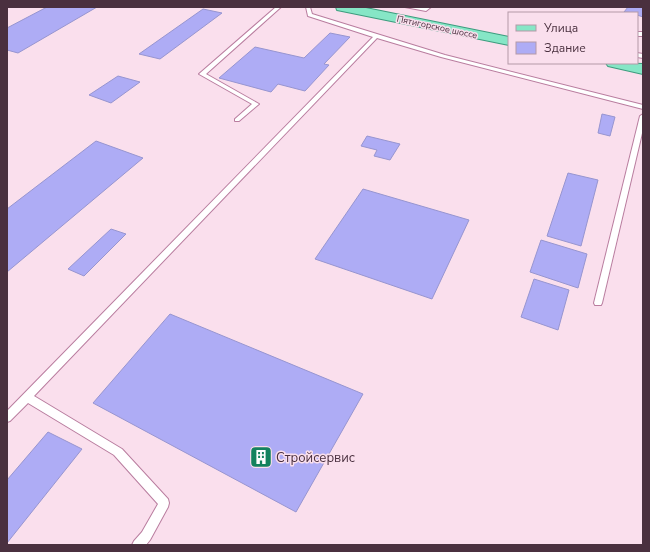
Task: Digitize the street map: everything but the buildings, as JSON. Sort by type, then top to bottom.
[{"type":"main road","name":"Пятигорское шоссе","points":[[342,7],[508,41]]},
{"type":"main road","points":[[618,64],[643,69]]},
{"type":"lane","points":[[237,120],[256,104],[202,74],[280,7]]},
{"type":"lane","points":[[308,7],[310,15],[376,36],[443,56],[643,107]]},
{"type":"lane","points":[[408,7],[426,10],[429,7]]},
{"type":"lane","points":[[7,418],[376,36]]},
{"type":"lane","points":[[598,303],[643,116]]},
{"type":"lane","points":[[27,397],[118,452],[164,504],[146,536],[138,545]]},
{"type":"place","name":"Стройсервис","points":[[261,457]]}]
